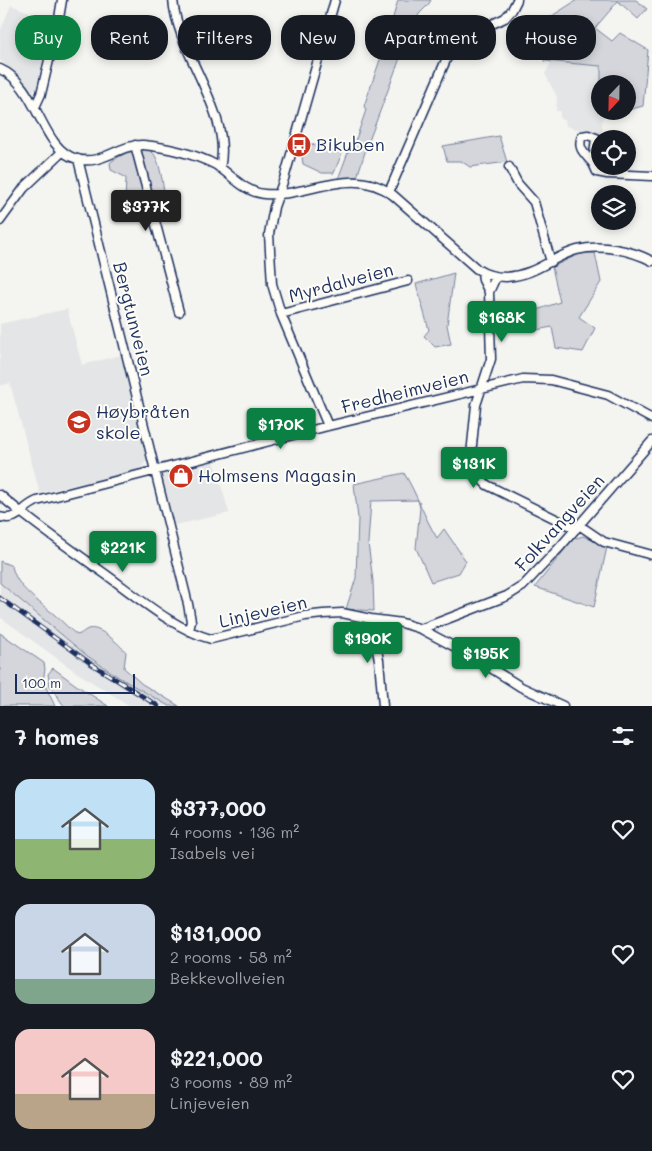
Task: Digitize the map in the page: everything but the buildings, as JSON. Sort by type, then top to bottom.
[{"type":"street","points":[[34,107],[41,94],[62,0]]},
{"type":"street","points":[[173,0],[181,36],[214,108],[223,149],[220,168]]},
{"type":"street","points":[[328,426],[281,314],[272,284],[270,234],[272,216],[278,194],[336,0]]},
{"type":"street","points":[[389,192],[449,53],[475,32],[505,18],[517,0]]},
{"type":"street","points":[[0,70],[13,77],[23,88],[62,152],[78,160],[96,161],[135,145],[149,146],[182,153],[206,161],[220,168],[254,192],[278,194],[348,182],[372,184],[389,192],[482,272],[496,277],[525,274],[576,250],[591,248],[618,250],[639,255],[652,261]]},
{"type":"street","points":[[135,145],[179,312]]},
{"type":"street","points":[[0,221],[24,188],[62,152]]},
{"type":"street","name":"Bergtunveien","points":[[78,160],[188,604],[191,621],[189,631]]},
{"type":"street","points":[[508,167],[518,184],[534,202],[551,262]]},
{"type":"street","points":[[629,175],[652,176]]},
{"type":"street","points":[[482,272],[483,280],[489,292],[491,359],[480,389],[474,419],[471,455],[474,472],[481,480],[495,489],[577,527],[604,542],[652,555]]},
{"type":"street","points":[[489,292],[496,277]]},
{"type":"street","name":"Myrdalveien","points":[[281,314],[408,281]]},
{"type":"street","name":"Fredheimveien","points":[[0,517],[13,518],[27,505],[37,501],[328,426],[523,379],[551,380],[608,394],[652,419]]},
{"type":"street","name":"Folkvangveien","points":[[421,629],[516,591],[532,577],[652,441]]},
{"type":"street","name":"Linjeveien","points":[[0,495],[20,512],[151,607],[189,631],[212,639],[305,616],[342,613],[402,623],[421,629],[470,655],[510,681],[563,706]]},
{"type":"street","points":[[371,619],[379,660],[383,706]]},
{"type":"shaded area","points":[[398,0],[431,0],[418,15],[394,15]]},
{"type":"shaded area","points":[[577,0],[636,0],[647,9],[638,19],[618,1],[596,27],[596,15],[554,15]]},
{"type":"shaded area","points":[[11,5],[37,15],[15,15],[15,60],[44,60],[37,87],[33,92],[0,60],[0,32]]},
{"type":"shaded area","points":[[596,29],[612,41],[620,33],[648,50],[643,106],[636,108],[636,75],[601,75],[601,66],[544,61],[596,60]]},
{"type":"shaded area","points":[[380,60],[399,60],[357,177],[338,179],[353,139],[356,139],[366,110],[364,106]]},
{"type":"shaded area","points":[[552,60],[605,64],[604,75],[591,75],[591,120],[603,120],[602,130],[591,130],[591,133],[566,126],[565,120],[560,119],[560,111],[556,111],[557,97],[545,74]]},
{"type":"shaded area","points":[[499,136],[507,162],[470,167],[461,161],[447,161],[443,146]]},
{"type":"shaded area","points":[[305,142],[342,153],[334,173],[322,173],[303,164],[302,157]]},
{"type":"shaded area","points":[[140,149],[149,150],[155,155],[165,197],[160,203],[149,207],[142,202],[125,201],[126,179],[111,170],[110,163],[112,161],[127,152]]},
{"type":"shaded area","points":[[581,253],[595,253],[601,282],[579,317],[595,328],[583,352],[556,348],[552,327],[531,331],[528,313],[560,302],[552,267]]},
{"type":"shaded area","points":[[454,273],[447,325],[451,344],[435,347],[424,336],[429,330],[416,284]]},
{"type":"shaded area","name":"Høybråten skole","points":[[67,309],[82,365],[121,355],[147,459],[143,466],[134,471],[40,493],[10,383],[0,386],[0,324]]},
{"type":"shaded area","points":[[214,460],[229,513],[175,525],[161,475]]},
{"type":"shaded area","points":[[404,473],[418,500],[371,501],[368,543],[373,581],[374,611],[346,609],[356,578],[358,518],[354,484]]},
{"type":"shaded area","points":[[418,500],[437,538],[444,529],[466,561],[459,573],[431,582],[416,548],[420,508]]},
{"type":"shaded area","points":[[583,536],[607,547],[594,607],[535,587],[573,539]]},
{"type":"shaded area","points":[[0,561],[12,566],[14,574],[23,588],[77,635],[88,629],[93,629],[103,632],[114,640],[126,652],[124,668],[142,684],[179,706],[169,706],[120,678],[86,655],[0,583]]},
{"type":"shaded area","points":[[0,583],[86,655],[120,678],[169,706],[130,706],[76,672],[0,617]]},
{"type":"shaded area","points":[[0,633],[44,663],[43,681],[55,706],[0,706]]},
{"type":"shaded area","points":[[53,668],[108,706],[64,706],[50,686],[48,674]]},
{"type":"railway","points":[[0,598],[90,663],[158,706]]},
{"type":"place","name":"Bikuben","points":[[299,145]]},
{"type":"place","name":"Høybråten skole","points":[[79,422]]},
{"type":"place","name":"Holmsens Magasin","points":[[181,476]]}]
